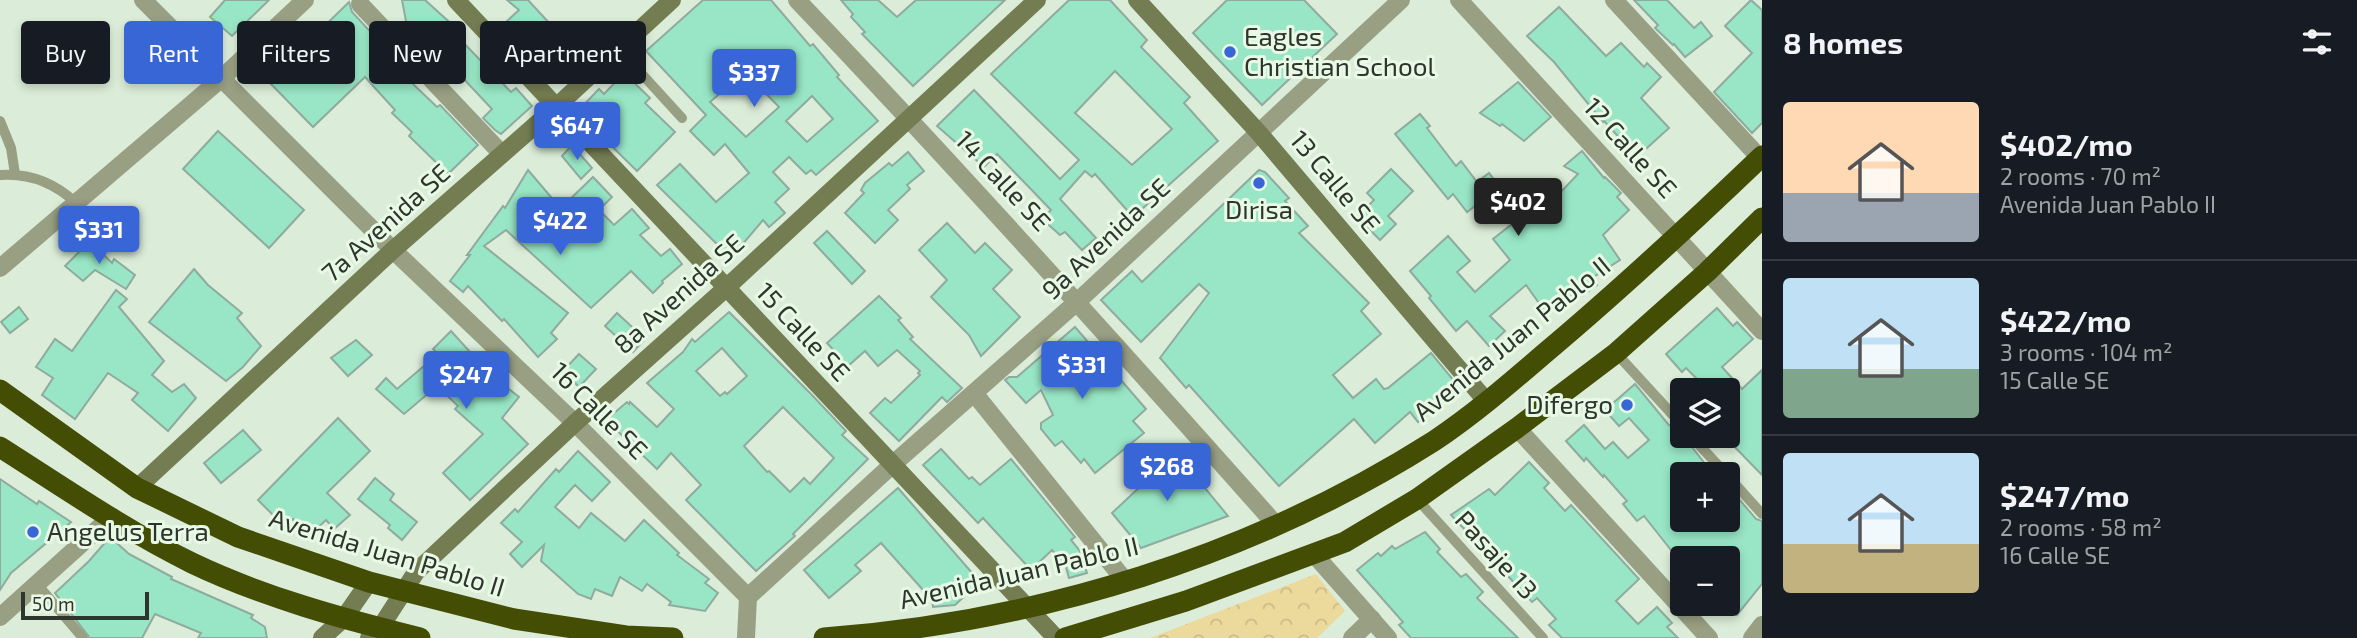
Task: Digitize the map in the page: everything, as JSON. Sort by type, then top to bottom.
[{"type":"highway","name":"Avenida Juan Pablo II","points":[[824,638],[913,629],[1028,606],[1126,582],[1277,526],[1349,490],[1435,440],[1487,402],[1579,325],[1761,157]]},
{"type":"highway","points":[[1065,638],[1186,601],[1345,542],[1418,499],[1616,353],[1707,272],[1762,218]]},
{"type":"highway","name":"Avenida Juan Pablo II","points":[[0,390],[138,488],[238,537],[369,582],[514,620],[626,636],[673,638]]},
{"type":"highway","points":[[0,447],[111,517],[192,563],[344,618],[374,633],[419,638]]},
{"type":"street","name":"16 Calle SE","points":[[143,0],[164,21]]},
{"type":"street","points":[[223,77],[305,0]]},
{"type":"street","name":"15 Calle SE","points":[[456,0],[1056,638]]},
{"type":"street","name":"7a Avenida SE","points":[[646,24],[672,0]]},
{"type":"street","name":"14 Calle SE","points":[[797,0],[1078,301],[1277,526]]},
{"type":"street","name":"8a Avenida SE","points":[[374,633],[416,572],[1037,0]]},
{"type":"street","name":"13 Calle SE","points":[[1138,0],[1259,133],[1487,402]]},
{"type":"street","name":"9a Avenida SE","points":[[748,597],[892,465],[1078,301],[1401,0]]},
{"type":"street","name":"12 Calle SE","points":[[1459,0],[1762,331]]},
{"type":"street","points":[[1614,0],[1761,157]]},
{"type":"street","points":[[360,5],[502,155]]},
{"type":"street","name":"16 Calle SE","points":[[223,79],[393,250],[575,423],[748,597]]},
{"type":"street","points":[[0,268],[215,84]]},
{"type":"street","name":"7a Avenida SE","points":[[138,488],[393,250],[581,84]]},
{"type":"street","points":[[974,393],[1126,582]]},
{"type":"street","points":[[1517,428],[1709,638]]},
{"type":"street","points":[[0,617],[111,517]]},
{"type":"street","points":[[1313,554],[1388,638]]},
{"type":"street","points":[[321,638],[344,618],[369,582]]},
{"type":"street","points":[[746,638],[748,597]]},
{"type":"street","points":[[1352,638],[1372,619]]},
{"type":"street","points":[[1752,638],[1762,625]]},
{"type":"lane","points":[[646,79],[682,118]]},
{"type":"lane","points":[[0,121],[11,148],[15,174]]},
{"type":"lane","points":[[0,175],[15,174],[50,183],[76,203]]},
{"type":"lane","points":[[1616,353],[1670,412]]},
{"type":"lane","points":[[1702,448],[1715,462]]},
{"type":"lane","points":[[1740,489],[1762,514]]},
{"type":"lane","name":"Pasaje 13","points":[[1418,499],[1543,638]]},
{"type":"lane","points":[[37,584],[83,638]]},
{"type":"green space","points":[[1316,574],[1345,611],[1317,638],[1150,638]]},
{"type":"building","points":[[225,0],[269,0],[247,21],[237,21],[237,31],[232,36],[223,28],[223,21],[215,21],[210,17]]},
{"type":"building","points":[[402,0],[425,0],[448,21],[406,21]]},
{"type":"building","points":[[507,0],[528,0],[547,21],[507,21],[519,10]]},
{"type":"building","points":[[703,0],[771,0],[810,46],[813,44],[839,75],[837,77],[878,121],[816,175],[811,170],[806,174],[789,157],[773,172],[789,189],[775,202],[785,213],[769,227],[763,220],[731,258],[657,185],[680,164],[716,202],[749,173],[725,144],[714,155],[690,131],[706,115],[646,51]],"holes":[[[745,72],[779,107],[746,137],[710,102]],[[812,96],[833,119],[807,142],[786,121]]]},
{"type":"building","points":[[841,0],[878,0],[897,17],[916,0],[1005,0],[913,86],[862,34],[865,32],[851,17],[853,14]]},
{"type":"building","points":[[1069,0],[1110,0],[1147,40],[1141,47],[1190,97],[1184,103],[1218,141],[1133,217],[1095,174],[1092,177],[1085,171],[1060,199],[1096,238],[1082,250],[1065,232],[1060,235],[1042,219],[1051,210],[997,154],[984,167],[937,126],[974,90],[1060,179],[1079,160],[991,74]],"holes":[[[1115,71],[1172,129],[1132,165],[1075,113]]]},
{"type":"building","points":[[1227,0],[1304,0],[1337,34],[1262,105],[1193,33]]},
{"type":"building","points":[[1634,0],[1667,0],[1694,28],[1701,22],[1712,36],[1685,57],[1655,28],[1658,25]]},
{"type":"building","points":[[1751,0],[1762,10],[1762,123],[1752,133],[1714,92],[1752,53],[1725,26]]},
{"type":"building","points":[[349,2],[352,12],[369,30],[369,81],[365,77],[313,127],[271,84],[355,84],[355,21],[330,21]]},
{"type":"building","points":[[1559,7],[1606,56],[1621,43],[1644,67],[1647,63],[1661,77],[1641,98],[1669,128],[1637,157],[1603,122],[1554,62],[1527,36]]},
{"type":"building","points":[[466,45],[480,60],[480,84],[503,84],[511,92],[516,88],[532,106],[501,134],[483,118],[492,109],[466,81]]},
{"type":"building","points":[[1518,82],[1551,117],[1524,141],[1502,124],[1500,126],[1480,113]]},
{"type":"building","points":[[371,84],[413,84],[437,107],[440,105],[478,145],[448,174],[409,136],[412,132],[392,113],[395,110]]},
{"type":"building","points":[[614,84],[635,84],[650,98],[645,103],[675,132],[637,171],[577,112],[599,89],[604,94]]},
{"type":"building","points":[[1420,114],[1430,126],[1427,128],[1456,166],[1461,161],[1477,182],[1489,173],[1515,207],[1546,183],[1557,196],[1578,174],[1564,166],[1582,151],[1604,178],[1621,193],[1617,197],[1629,210],[1603,235],[1620,260],[1592,278],[1597,285],[1583,295],[1580,290],[1546,313],[1526,285],[1490,316],[1505,331],[1489,346],[1467,321],[1456,331],[1410,271],[1448,236],[1470,261],[1457,272],[1475,292],[1510,260],[1493,239],[1512,224],[1490,195],[1467,212],[1453,194],[1448,199],[1395,134]]},
{"type":"building","points":[[218,131],[304,210],[269,248],[183,169]]},
{"type":"building","points":[[572,145],[592,168],[581,179],[562,156]]},
{"type":"building","points":[[908,152],[924,171],[907,185],[910,189],[888,210],[898,220],[875,243],[845,213],[864,193],[861,190],[865,183],[889,163],[892,166]]},
{"type":"building","points":[[1391,169],[1413,191],[1388,216],[1396,224],[1380,240],[1357,217],[1374,200],[1367,193]]},
{"type":"building","points":[[528,170],[556,203],[559,200],[564,205],[593,177],[612,197],[599,210],[614,225],[632,209],[649,228],[640,235],[661,256],[670,249],[682,264],[662,281],[653,293],[631,271],[591,308],[506,230],[484,246],[568,313],[551,333],[557,339],[538,357],[504,319],[502,321],[468,286],[463,292],[450,281],[503,206],[505,208]]},
{"type":"building","points":[[1259,170],[1265,172],[1289,198],[1285,201],[1308,226],[1299,233],[1369,303],[1361,311],[1381,334],[1333,375],[1353,398],[1376,379],[1384,389],[1388,388],[1431,353],[1455,382],[1455,392],[1418,422],[1410,412],[1375,443],[1354,419],[1279,486],[1189,385],[1186,388],[1160,358],[1209,293],[1199,284],[1141,342],[1101,300],[1132,271],[1142,282]]},
{"type":"building","points":[[947,223],[975,253],[985,243],[1012,270],[993,289],[1020,317],[981,356],[969,335],[931,297],[947,280],[919,250]]},
{"type":"building","points":[[827,231],[865,271],[852,284],[814,243]]},
{"type":"building","points":[[90,241],[112,263],[114,259],[135,275],[126,289],[95,270],[83,281],[65,266]]},
{"type":"building","points":[[194,269],[208,285],[242,313],[237,318],[261,346],[243,367],[226,381],[149,322]]},
{"type":"building","points":[[116,290],[127,299],[119,307],[164,361],[152,375],[172,392],[184,384],[196,398],[168,431],[132,400],[138,393],[108,373],[75,419],[42,395],[53,378],[36,367],[55,339],[72,351]]},
{"type":"building","points":[[879,296],[901,318],[898,320],[913,337],[910,339],[962,388],[947,402],[942,397],[899,441],[870,413],[885,398],[891,403],[920,375],[920,371],[897,350],[878,366],[865,351],[848,366],[827,343]]},
{"type":"building","points":[[19,307],[28,319],[10,333],[1,322]]},
{"type":"building","points":[[1717,308],[1733,326],[1737,322],[1753,339],[1722,367],[1732,378],[1696,378],[1686,368],[1682,372],[1666,354]]},
{"type":"building","points":[[729,312],[846,431],[842,435],[868,459],[793,534],[795,536],[756,571],[686,500],[701,485],[671,453],[657,469],[606,420],[630,402],[657,427],[674,409],[647,383],[683,352],[692,339],[695,342]],"holes":[[[722,348],[747,376],[727,394],[725,392],[720,396],[696,371]],[[783,407],[834,458],[810,484],[804,478],[790,492],[767,472],[744,446]]]},
{"type":"building","points":[[617,313],[645,339],[633,352],[605,326]]},
{"type":"building","points":[[1075,327],[1146,409],[1133,421],[1144,433],[1095,473],[1084,459],[1081,463],[1062,441],[1055,446],[1041,429],[1041,423],[1053,415],[1041,390],[1026,403],[1005,380],[1017,377]]},
{"type":"building","points":[[451,331],[488,367],[485,370],[519,397],[502,418],[528,444],[470,500],[443,473],[483,434],[455,409],[458,406],[437,386],[404,414],[376,389],[386,378],[397,389],[438,354],[433,349]]},
{"type":"building","points":[[356,340],[372,355],[348,376],[331,358]]},
{"type":"building","points":[[579,354],[596,369],[579,387],[563,371]]},
{"type":"building","points":[[1762,370],[1762,475],[1736,448],[1740,448],[1740,387],[1742,389]]},
{"type":"building","points":[[1635,384],[1670,426],[1670,448],[1693,448],[1704,462],[1670,462],[1670,532],[1740,532],[1740,500],[1756,519],[1762,521],[1762,584],[1740,611],[1740,546],[1670,546],[1670,549],[1644,516],[1637,521],[1623,504],[1627,501],[1604,475],[1603,477],[1586,458],[1584,461],[1566,441],[1584,425],[1605,449],[1613,442],[1628,458],[1649,440],[1629,418],[1619,426],[1605,410]]},
{"type":"building","points":[[338,418],[370,451],[327,493],[350,515],[334,529],[326,520],[309,536],[293,519],[285,527],[258,500]]},
{"type":"building","points":[[243,430],[261,450],[221,483],[204,463]]},
{"type":"building","points":[[941,449],[969,479],[972,477],[980,485],[1011,459],[1075,537],[1071,540],[1080,551],[1087,573],[1069,578],[1066,567],[1052,550],[1031,570],[983,518],[978,523],[923,465]]},
{"type":"building","points":[[578,451],[610,482],[592,501],[575,485],[555,507],[579,528],[591,513],[625,541],[644,520],[679,553],[677,555],[709,579],[705,583],[718,593],[705,611],[669,605],[671,602],[647,584],[642,591],[620,577],[612,596],[595,589],[591,599],[578,594],[541,561],[544,545],[522,567],[510,554],[522,542],[501,523],[515,509],[518,512],[556,469],[559,472]]},
{"type":"building","points":[[1176,453],[1228,516],[1141,548],[1112,513],[1142,485],[1133,475],[1152,457],[1161,467]]},
{"type":"building","points":[[1529,462],[1549,483],[1544,488],[1565,511],[1571,505],[1639,579],[1616,601],[1638,624],[1657,607],[1672,623],[1667,627],[1678,638],[1562,638],[1549,625],[1556,619],[1537,598],[1532,602],[1451,515],[1489,489],[1495,495]]},
{"type":"building","points":[[375,478],[394,494],[390,500],[417,522],[402,540],[388,528],[390,525],[358,499]]},
{"type":"building","name":"Angelus Terra","points":[[0,479],[37,504],[39,501],[71,522],[11,573],[0,590]]},
{"type":"building","points":[[898,488],[980,582],[955,605],[933,607],[932,600],[881,543],[855,565],[861,571],[829,598],[804,570]]},
{"type":"building","points":[[1425,532],[1440,549],[1437,552],[1461,577],[1466,574],[1483,592],[1477,598],[1518,638],[1411,638],[1399,625],[1403,622],[1357,570],[1378,553],[1381,556],[1392,546],[1395,549]]},
{"type":"building","points":[[110,537],[129,554],[172,577],[171,579],[253,615],[251,618],[265,627],[267,638],[198,638],[201,633],[155,614],[142,638],[90,638],[55,593]]},
{"type":"place","name":"Eagles Christian School","points":[[1230,52]]},
{"type":"place","name":"Dirisa","points":[[1259,183]]},
{"type":"place","name":"Difergo","points":[[1627,405]]},
{"type":"place","name":"Angelus Terra","points":[[33,532]]}]
